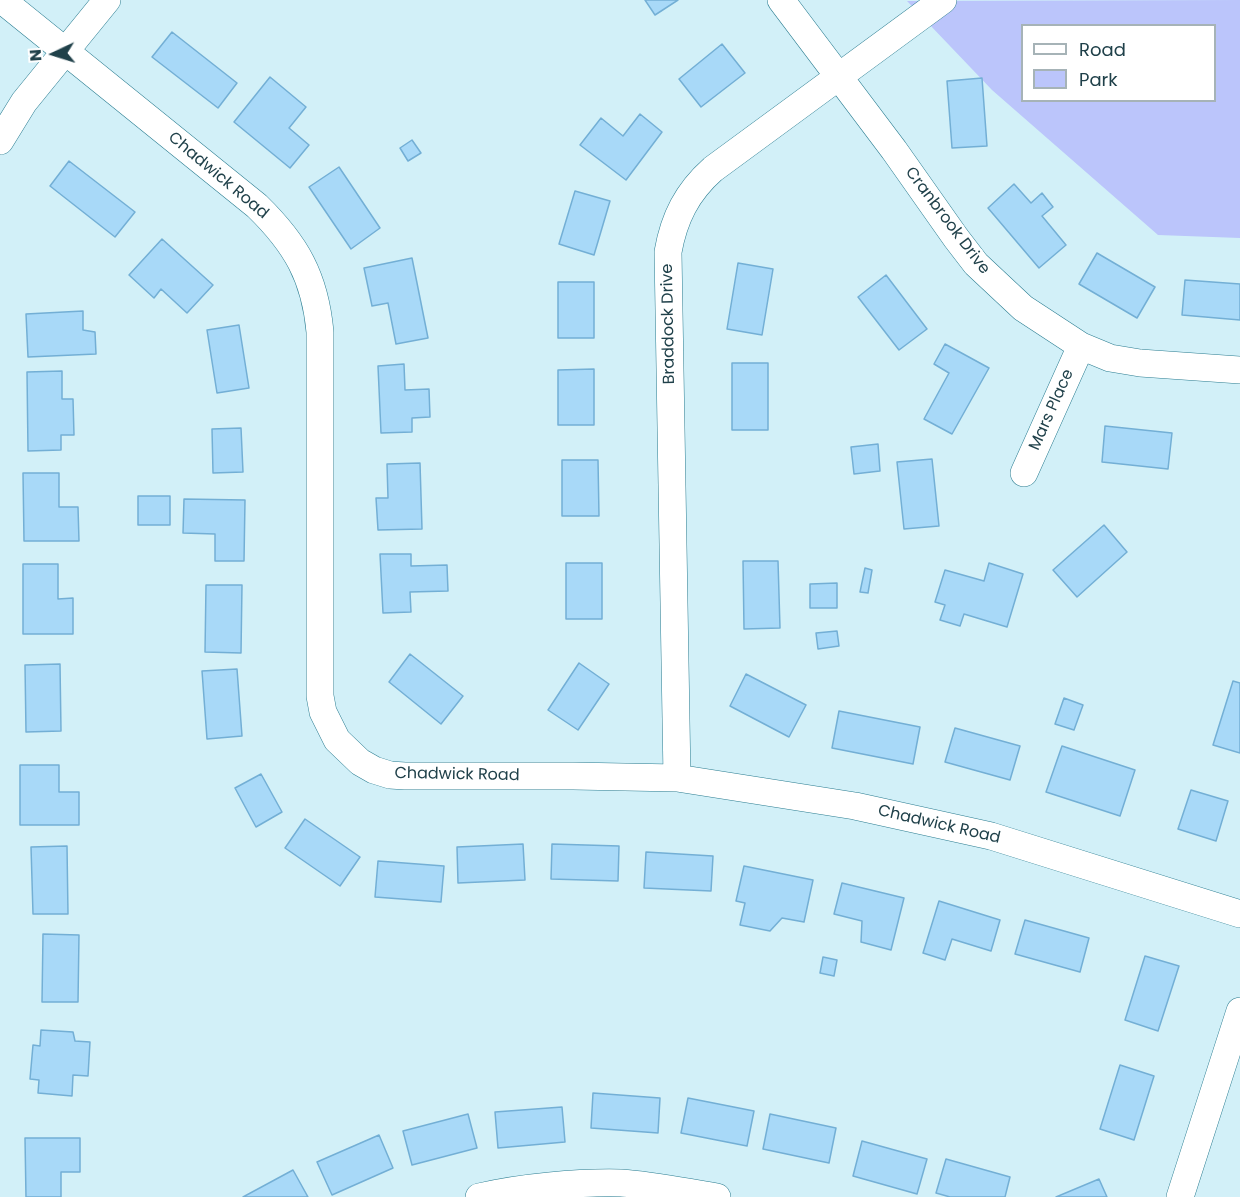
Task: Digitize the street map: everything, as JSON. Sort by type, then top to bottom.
[{"type":"street","name":"Chadwick Road","points":[[2,0],[258,206],[280,229],[298,255],[311,284],[320,332],[320,696],[326,719],[337,740],[348,752],[367,766],[390,775],[405,777],[677,778],[855,806],[991,836],[1240,914]]},
{"type":"street","points":[[0,141],[24,102],[107,0]]},
{"type":"street","name":"Cranbrook Drive","points":[[782,0],[976,264],[1023,308],[1081,346],[1110,358],[1140,363],[1240,370]]},
{"type":"street","name":"Braddock Drive","points":[[677,778],[668,252],[671,236],[682,206],[712,169],[943,0]]},
{"type":"street","name":"Mars Place","points":[[1024,473],[1081,346]]},
{"type":"street","points":[[1180,1197],[1240,1011]]},
{"type":"street","points":[[479,1197],[532,1189],[620,1183],[717,1197]]},
{"type":"green space","points":[[1240,0],[1240,238],[1158,235],[992,90],[907,1]]},
{"type":"building","points":[[645,0],[678,0],[655,15]]},
{"type":"building","points":[[172,32],[237,83],[218,108],[152,57]]},
{"type":"building","points":[[722,44],[745,73],[701,107],[679,79]]},
{"type":"building","points":[[270,77],[306,107],[289,128],[309,145],[290,168],[234,122]]},
{"type":"building","points":[[982,78],[987,146],[952,148],[947,81]]},
{"type":"building","points":[[640,114],[662,132],[626,180],[580,145],[601,118],[623,136]]},
{"type":"building","points":[[412,140],[421,153],[408,161],[400,148]]},
{"type":"building","points":[[69,161],[135,212],[115,237],[50,186]]},
{"type":"building","points":[[339,167],[380,228],[351,249],[309,187]]},
{"type":"building","points":[[1014,184],[1031,203],[1042,193],[1053,207],[1042,216],[1066,245],[1039,268],[988,208]]},
{"type":"building","points":[[575,191],[610,201],[594,255],[559,244]]},
{"type":"building","points":[[162,239],[213,285],[187,313],[161,289],[154,298],[129,275]]},
{"type":"building","points":[[1097,253],[1155,287],[1137,318],[1079,284]]},
{"type":"building","points":[[412,258],[428,338],[396,344],[388,303],[372,306],[364,268]]},
{"type":"building","points":[[738,263],[773,269],[762,335],[727,329]]},
{"type":"building","points":[[886,275],[927,329],[899,350],[858,297]]},
{"type":"building","points":[[1185,280],[1240,284],[1240,320],[1182,315]]},
{"type":"building","points":[[558,282],[594,282],[594,338],[558,338]]},
{"type":"building","points":[[83,311],[83,330],[95,332],[96,354],[28,357],[26,314]]},
{"type":"building","points":[[239,325],[249,388],[217,393],[207,330]]},
{"type":"building","points":[[945,344],[989,368],[952,434],[924,419],[949,373],[934,364]]},
{"type":"building","points":[[732,363],[768,363],[768,430],[732,430]]},
{"type":"building","points":[[404,364],[405,390],[429,389],[430,417],[412,418],[412,432],[381,433],[378,366]]},
{"type":"building","points":[[594,369],[594,425],[558,425],[558,370]]},
{"type":"building","points":[[62,371],[62,399],[73,399],[74,435],[61,435],[61,450],[28,451],[27,372]]},
{"type":"building","points":[[1105,426],[1172,433],[1168,469],[1102,462]]},
{"type":"building","points":[[241,428],[243,472],[213,473],[212,429]]},
{"type":"building","points":[[878,444],[880,471],[854,474],[851,447]]},
{"type":"building","points":[[932,459],[939,526],[904,529],[897,462]]},
{"type":"building","points":[[562,460],[598,460],[599,516],[562,516]]},
{"type":"building","points":[[420,463],[422,529],[378,530],[376,498],[388,498],[387,464]]},
{"type":"building","points":[[23,473],[59,473],[59,507],[78,507],[79,541],[24,541]]},
{"type":"building","points":[[138,496],[170,496],[170,525],[138,525]]},
{"type":"building","points":[[184,499],[245,500],[244,561],[215,561],[215,534],[183,533]]},
{"type":"building","points":[[1104,525],[1127,552],[1077,597],[1053,570]]},
{"type":"building","points":[[380,554],[411,554],[411,566],[447,565],[448,591],[410,592],[411,612],[383,613]]},
{"type":"building","points":[[743,561],[778,561],[780,628],[744,629]]},
{"type":"building","points":[[566,563],[602,563],[602,619],[566,619]]},
{"type":"building","points":[[989,563],[1023,574],[1007,627],[964,614],[960,626],[940,620],[945,605],[935,602],[945,570],[984,581]]},
{"type":"building","points":[[23,564],[58,564],[58,599],[73,598],[73,634],[23,634]]},
{"type":"building","points":[[865,568],[872,570],[868,593],[860,592]]},
{"type":"building","points":[[837,583],[837,608],[810,608],[810,584]]},
{"type":"building","points":[[206,585],[242,585],[241,653],[205,652]]},
{"type":"building","points":[[837,631],[839,646],[818,649],[816,633]]},
{"type":"building","points":[[410,654],[463,696],[441,724],[389,682]]},
{"type":"building","points":[[579,663],[609,684],[578,730],[548,710]]},
{"type":"building","points":[[60,664],[61,731],[26,732],[25,665]]},
{"type":"building","points":[[237,669],[242,736],[207,739],[202,671]]},
{"type":"building","points":[[746,674],[806,705],[789,737],[730,706]]},
{"type":"building","points":[[1233,681],[1240,683],[1240,753],[1213,745]]},
{"type":"building","points":[[1064,698],[1083,705],[1074,730],[1055,724]]},
{"type":"building","points":[[839,711],[920,727],[913,764],[832,748]]},
{"type":"building","points":[[955,728],[1020,746],[1010,780],[945,762]]},
{"type":"building","points":[[1062,746],[1135,770],[1120,816],[1046,792]]},
{"type":"building","points":[[20,765],[59,765],[59,792],[79,792],[79,825],[20,825]]},
{"type":"building","points":[[261,774],[282,812],[256,827],[235,788]]},
{"type":"building","points":[[1191,790],[1228,801],[1216,841],[1178,829]]},
{"type":"building","points":[[305,819],[360,857],[340,886],[285,848]]},
{"type":"building","points":[[523,844],[525,880],[458,883],[457,847]]},
{"type":"building","points":[[552,844],[619,846],[618,881],[551,879]]},
{"type":"building","points":[[67,846],[68,914],[33,914],[31,847]]},
{"type":"building","points":[[646,852],[713,856],[711,891],[644,888]]},
{"type":"building","points":[[378,861],[444,866],[441,902],[375,897]]},
{"type":"building","points":[[744,866],[813,880],[804,922],[782,918],[770,931],[740,925],[745,903],[736,901]]},
{"type":"building","points":[[842,883],[904,898],[891,950],[861,942],[862,921],[834,914]]},
{"type":"building","points":[[939,901],[1000,920],[991,951],[952,939],[945,960],[923,953]]},
{"type":"building","points":[[1025,920],[1089,938],[1080,972],[1015,954]]},
{"type":"building","points":[[43,934],[79,935],[78,1002],[42,1002]]},
{"type":"building","points":[[1145,956],[1179,966],[1158,1031],[1125,1020]]},
{"type":"building","points":[[823,957],[837,960],[834,976],[820,973]]},
{"type":"building","points":[[41,1030],[73,1032],[75,1041],[90,1042],[88,1076],[73,1075],[72,1096],[38,1093],[39,1080],[30,1079],[33,1045],[40,1046]]},
{"type":"building","points":[[1120,1065],[1154,1076],[1134,1140],[1100,1129]]},
{"type":"building","points":[[593,1093],[660,1098],[658,1133],[591,1128]]},
{"type":"building","points":[[688,1098],[754,1111],[747,1146],[681,1133]]},
{"type":"building","points":[[562,1107],[565,1142],[498,1148],[495,1112]]},
{"type":"building","points":[[468,1114],[477,1148],[412,1165],[403,1131]]},
{"type":"building","points":[[770,1114],[836,1128],[829,1163],[763,1149]]},
{"type":"building","points":[[379,1135],[393,1168],[332,1195],[317,1162]]},
{"type":"building","points":[[25,1138],[80,1138],[80,1172],[61,1172],[61,1197],[26,1197]]},
{"type":"building","points":[[862,1141],[927,1159],[917,1194],[853,1176]]},
{"type":"building","points":[[946,1159],[1010,1177],[1005,1197],[950,1197],[936,1193]]},
{"type":"building","points":[[293,1170],[308,1197],[243,1197]]},
{"type":"building","points":[[1099,1179],[1107,1197],[1056,1197]]}]
